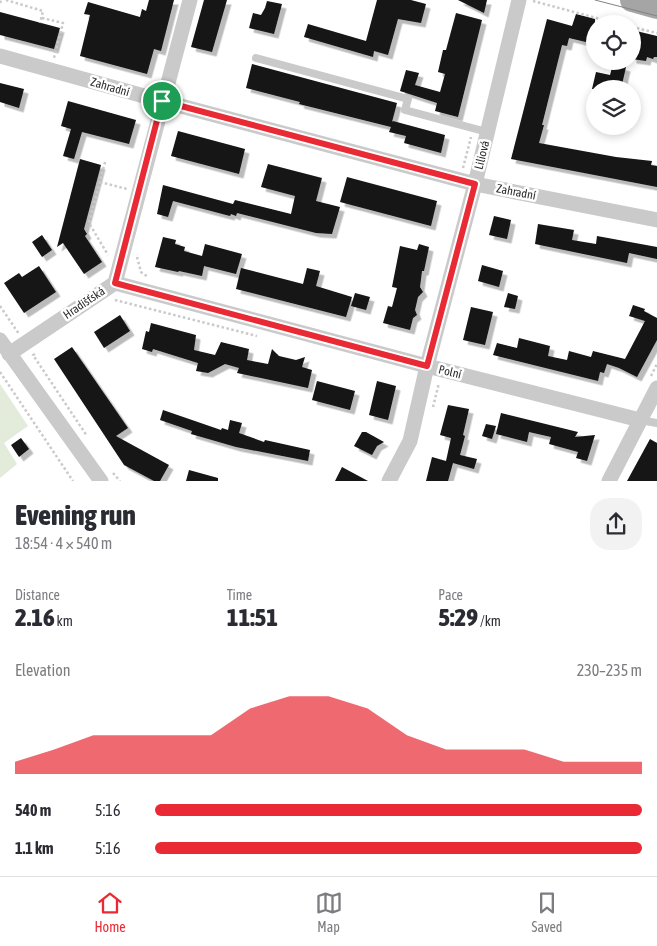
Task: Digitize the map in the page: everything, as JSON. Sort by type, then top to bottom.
[{"type":"main road","points":[[632,0],[657,7]]},
{"type":"street","name":"Hradišťská","points":[[9,354],[29,349],[115,283],[190,0]]},
{"type":"street","name":"Liliová","points":[[389,481],[410,441],[427,366],[475,184],[480,130],[527,1]]},
{"type":"street","name":"Zahradní","points":[[0,56],[475,184],[657,220]]},
{"type":"street","name":"Polní","points":[[115,283],[427,366],[640,420]]},
{"type":"street","points":[[0,340],[105,475]]},
{"type":"street","points":[[609,481],[640,420],[653,384]]},
{"type":"lane","points":[[256,58],[408,99],[405,110],[480,130]]},
{"type":"lane","points":[[640,420],[657,423]]},
{"type":"path","points":[[6,0],[44,11],[40,23]]},
{"type":"path","points":[[527,1],[586,16]]},
{"type":"path","points":[[42,18],[63,24],[55,57]]},
{"type":"path","points":[[641,30],[657,34]]},
{"type":"path","points":[[462,169],[480,130]]},
{"type":"path","points":[[105,162],[89,223],[108,255],[107,263]]},
{"type":"path","points":[[100,182],[126,189]]},
{"type":"path","points":[[136,251],[141,272],[152,281]]},
{"type":"path","points":[[107,305],[116,300],[258,337]]},
{"type":"path","points":[[0,306],[88,437]]},
{"type":"path","points":[[29,349],[41,350]]},
{"type":"path","points":[[653,384],[657,364]]},
{"type":"path","points":[[0,372],[73,481]]},
{"type":"path","points":[[105,475],[120,481]]},
{"type":"green space","points":[[0,384],[28,426],[4,443],[17,464],[0,478]]},
{"type":"building","points":[[149,0],[174,0],[161,51],[154,49],[147,74],[80,56],[90,15],[84,14],[88,2],[140,17],[142,9],[146,11]]},
{"type":"building","points":[[204,0],[227,0],[212,52],[191,47]]},
{"type":"building","points":[[377,0],[411,0],[426,4],[421,23],[398,19],[388,55],[374,51],[373,57],[304,37],[308,24],[366,41]]},
{"type":"building","points":[[458,0],[487,0],[484,13]]},
{"type":"building","points":[[267,1],[282,4],[274,34],[249,28],[253,13],[261,15]]},
{"type":"building","points":[[0,12],[60,28],[54,49],[0,35]]},
{"type":"building","points":[[456,13],[482,20],[458,117],[435,111],[437,103],[400,91],[406,70],[419,73],[415,85],[440,92],[445,74],[438,72],[443,50],[446,50]]},
{"type":"building","points":[[576,14],[586,17],[586,42],[569,38],[567,46],[562,45],[539,143],[616,157],[652,161],[651,165],[657,166],[657,187],[511,159],[547,19],[572,26]]},
{"type":"building","points":[[641,32],[657,36],[657,57],[653,59],[647,57],[646,61],[641,60]]},
{"type":"building","points":[[252,64],[397,103],[392,122],[445,135],[441,153],[404,143],[406,136],[389,132],[391,127],[299,104],[300,102],[246,88]]},
{"type":"building","points":[[611,70],[625,70],[623,80],[594,80],[596,72],[610,75]]},
{"type":"building","points":[[0,83],[24,89],[19,108],[0,102]]},
{"type":"building","points":[[68,101],[136,120],[129,144],[82,132],[74,159],[63,156],[71,129],[61,126]]},
{"type":"building","points":[[178,131],[245,149],[239,174],[171,156]]},
{"type":"building","points":[[80,159],[101,165],[84,229],[87,234],[85,236],[102,262],[84,274],[63,243],[57,247]]},
{"type":"building","points":[[268,164],[322,178],[316,201],[340,207],[332,234],[316,233],[237,213],[236,216],[231,214],[230,216],[173,201],[168,217],[157,214],[163,185],[233,204],[235,200],[291,214],[295,196],[261,187]]},
{"type":"building","points":[[347,177],[437,201],[431,226],[340,202]]},
{"type":"building","points":[[494,216],[511,220],[507,239],[489,235]]},
{"type":"building","points":[[538,224],[574,230],[572,240],[596,244],[597,236],[657,247],[657,259],[629,253],[627,263],[535,244]]},
{"type":"building","points":[[42,235],[52,250],[42,257],[32,242]]},
{"type":"building","points":[[163,237],[176,240],[175,244],[185,247],[184,251],[202,256],[205,244],[242,254],[236,274],[204,266],[202,276],[155,267]]},
{"type":"building","points":[[419,244],[429,247],[424,271],[422,271],[420,287],[423,292],[418,297],[415,310],[417,315],[413,318],[410,330],[383,323],[388,306],[392,307],[397,288],[392,287],[400,246],[417,250]]},
{"type":"building","points":[[482,265],[503,271],[499,287],[478,281]]},
{"type":"building","points":[[39,266],[56,292],[24,313],[4,283],[19,273],[22,277]]},
{"type":"building","points":[[241,268],[303,284],[307,268],[320,271],[316,286],[352,297],[346,317],[236,289]]},
{"type":"building","points":[[355,293],[370,297],[366,310],[351,306]]},
{"type":"building","points":[[508,293],[518,296],[515,309],[504,307]]},
{"type":"building","points":[[633,305],[645,309],[644,311],[657,318],[657,340],[637,377],[607,364],[604,373],[600,372],[598,381],[493,355],[497,343],[517,348],[519,338],[550,346],[548,356],[567,360],[569,351],[591,357],[593,351],[625,359],[645,321],[629,316]]},
{"type":"building","points":[[471,307],[493,312],[485,345],[463,340]]},
{"type":"building","points":[[120,315],[130,331],[104,348],[94,332]]},
{"type":"building","points":[[151,323],[196,335],[194,350],[215,355],[221,342],[249,349],[247,360],[268,364],[272,349],[279,356],[296,360],[305,357],[302,367],[312,370],[308,388],[237,373],[239,368],[225,364],[208,373],[196,371],[198,363],[153,349],[152,352],[142,349],[146,331],[149,332]]},
{"type":"building","points":[[72,347],[128,428],[116,436],[169,465],[160,481],[154,481],[124,465],[54,359]]},
{"type":"building","points":[[317,381],[355,391],[350,410],[312,400]]},
{"type":"building","points":[[377,381],[396,386],[388,420],[369,415]]},
{"type":"building","points":[[448,405],[469,409],[460,455],[477,459],[474,469],[453,463],[448,481],[426,481],[432,457],[446,461],[451,438],[440,435]]},
{"type":"building","points":[[163,410],[221,430],[222,428],[228,430],[230,420],[242,423],[239,433],[264,442],[265,440],[310,450],[308,461],[236,447],[191,434],[192,431],[160,420]]},
{"type":"building","points":[[501,413],[578,432],[575,437],[595,435],[587,461],[576,458],[578,452],[549,444],[551,437],[529,432],[527,442],[496,434]]},
{"type":"building","points":[[486,424],[496,426],[492,439],[482,436]]},
{"type":"building","points":[[362,432],[366,432],[384,442],[377,446],[372,455],[354,446]]},
{"type":"building","points":[[21,438],[29,449],[19,457],[11,445]]},
{"type":"building","points":[[650,439],[657,443],[657,481],[627,481]]},
{"type":"building","points":[[342,467],[368,481],[335,481]]},
{"type":"building","points":[[189,470],[218,478],[218,481],[186,481]]},
{"type":"tram line","points":[[595,0],[657,16]]},
{"type":"route","points":[[162,101],[475,184],[427,366],[115,283],[162,101]]}]
